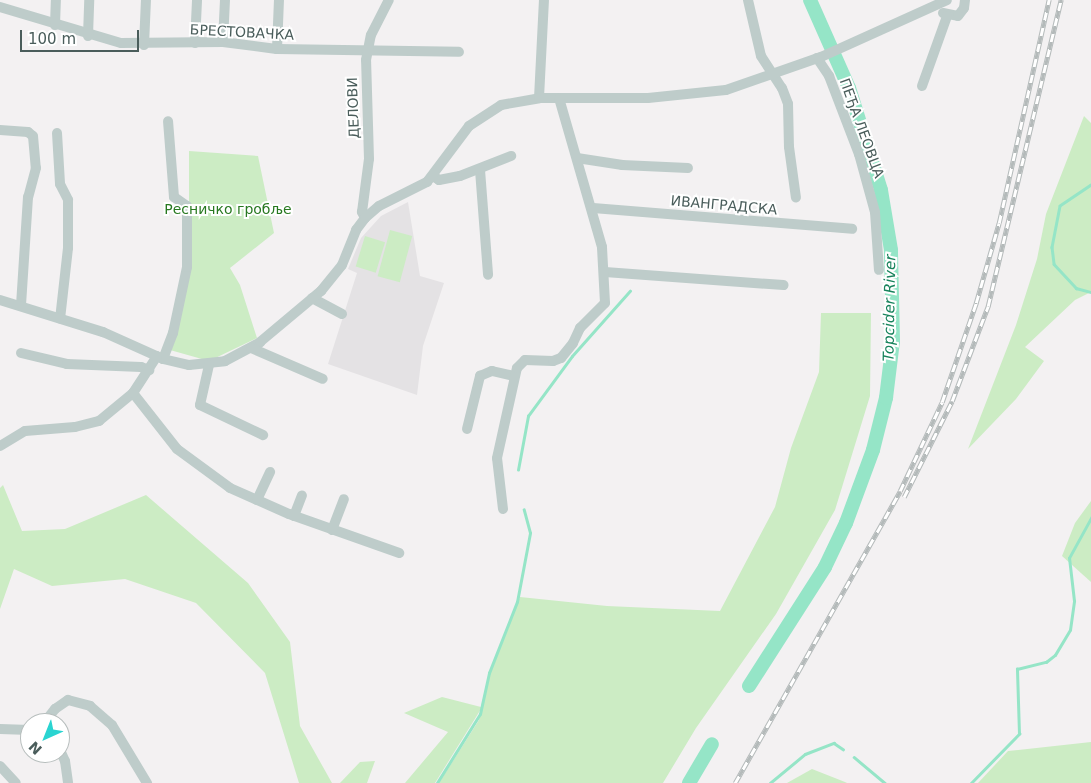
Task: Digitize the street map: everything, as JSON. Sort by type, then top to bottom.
[{"type":"street","points":[[55,26],[56,0]]},
{"type":"street","points":[[88,36],[90,0]]},
{"type":"street","points":[[144,45],[146,0]]},
{"type":"street","points":[[195,43],[197,0]]},
{"type":"street","points":[[223,42],[225,0]]},
{"type":"street","points":[[277,48],[279,0]]},
{"type":"street","name":"ДЕЛОВИ","points":[[365,218],[362,212],[369,159],[367,51],[389,0]]},
{"type":"street","points":[[539,98],[544,0]]},
{"type":"street","points":[[748,0],[761,56],[774,75],[788,104],[789,147],[796,198]]},
{"type":"street","points":[[0,300],[103,332],[160,358],[209,365],[235,358],[252,348],[312,298],[339,270],[365,218],[379,206],[417,189],[433,176],[464,132],[480,117],[501,105],[539,98],[686,96],[726,90],[819,58],[936,3],[948,0]]},
{"type":"street","points":[[948,16],[962,12],[965,0]]},
{"type":"street","points":[[936,3],[948,16]]},
{"type":"street","name":"БРЕСТОВАЧКА","points":[[0,6],[88,36],[144,45],[223,42],[277,48],[459,52]]},
{"type":"street","points":[[922,86],[948,16]]},
{"type":"street","name":"ПЕЂА ЛЕОВЦА","points":[[819,58],[829,76],[860,154],[875,212],[880,270]]},
{"type":"street","points":[[503,509],[497,458],[513,376],[525,360],[553,361],[565,354],[580,328],[605,303],[605,272],[593,208],[559,98]]},
{"type":"street","points":[[0,446],[25,431],[91,424],[112,412],[133,393],[160,358],[173,333],[187,267],[187,206],[174,197],[168,121]]},
{"type":"street","points":[[0,130],[28,132],[34,136],[36,168],[33,186],[28,196],[21,306]]},
{"type":"street","points":[[56,133],[60,184],[68,200],[68,248],[60,319]]},
{"type":"street","points":[[433,176],[444,180],[480,170],[511,156]]},
{"type":"street","points":[[578,158],[622,165],[688,168]]},
{"type":"street","points":[[480,170],[488,275]]},
{"type":"street","name":"ИВАНГРАДСКА","points":[[593,208],[852,229]]},
{"type":"street","points":[[605,272],[784,285]]},
{"type":"street","points":[[312,298],[342,314]]},
{"type":"street","points":[[252,348],[323,379]]},
{"type":"street","points":[[21,353],[67,364],[141,367],[149,370]]},
{"type":"street","points":[[209,365],[200,405],[263,435]]},
{"type":"street","points":[[467,429],[480,376],[492,371],[513,376]]},
{"type":"street","points":[[133,393],[187,458],[230,488],[294,516],[399,553]]},
{"type":"street","points":[[257,500],[270,472]]},
{"type":"street","points":[[294,516],[302,495]]},
{"type":"street","points":[[332,530],[344,500]]},
{"type":"street","points":[[52,713],[68,700],[90,706],[112,725],[147,783]]},
{"type":"street","points":[[0,729],[20,730]]},
{"type":"street","points":[[65,763],[68,783]]},
{"type":"street","points":[[0,766],[16,783]]},
{"type":"shaded area","points":[[408,202],[420,276],[444,283],[423,346],[417,395],[328,364],[357,273],[348,269],[361,238],[381,216]]},
{"type":"green space","points":[[1084,116],[1091,123],[1091,292],[1075,300],[1025,347],[1044,361],[1016,399],[968,449],[1016,325],[1037,259],[1046,214]]},
{"type":"green space","name":"Ресничко гробље","points":[[189,151],[258,156],[274,233],[230,268],[240,285],[257,338],[209,361],[170,350],[189,265]]},
{"type":"green space","points":[[390,230],[412,236],[400,282],[378,276]]},
{"type":"green space","points":[[365,236],[385,242],[376,273],[356,267]]},
{"type":"green space","points":[[821,313],[871,313],[870,396],[835,510],[776,614],[696,728],[663,783],[439,783],[479,720],[481,709],[435,783],[405,783],[448,732],[404,713],[442,697],[481,707],[489,673],[520,597],[607,606],[720,611],[775,507],[791,448],[819,372]]},
{"type":"green space","points":[[3,485],[22,531],[65,529],[146,495],[248,583],[290,642],[300,726],[332,783],[299,783],[265,673],[196,603],[125,579],[52,586],[14,569],[0,609],[0,488]]},
{"type":"green space","points":[[1091,501],[1091,582],[1062,556],[1075,523]]},
{"type":"green space","points":[[1091,742],[1091,783],[978,783],[1008,751]]},
{"type":"green space","points":[[375,761],[367,783],[340,783],[360,762]]},
{"type":"green space","points":[[812,769],[845,782],[847,783],[787,783]]},
{"type":"waterway","name":"Topcider River","points":[[749,686],[825,567],[846,523],[873,450],[886,398],[893,341],[891,250],[881,190],[849,88],[810,0]]},
{"type":"waterway","points":[[1091,185],[1060,206],[1052,247],[1054,264],[1076,288],[1091,292]]},
{"type":"waterway","points":[[518,470],[528,416],[572,356],[630,291]]},
{"type":"waterway","points":[[437,783],[480,714],[489,673],[517,602],[530,533],[524,510]]},
{"type":"waterway","points":[[971,783],[1019,734],[1017,669],[1046,662],[1055,655],[1070,630],[1074,601],[1069,558],[1091,518]]},
{"type":"waterway","points":[[770,783],[805,754],[834,743],[843,749]]},
{"type":"waterway","name":"Topcider River","points":[[689,783],[712,744]]},
{"type":"waterway","points":[[854,757],[885,783]]},
{"type":"railway","points":[[735,783],[900,491],[942,402],[976,303],[999,223],[1049,0]]},
{"type":"railway","points":[[904,497],[952,401],[988,306],[1061,0]]}]
